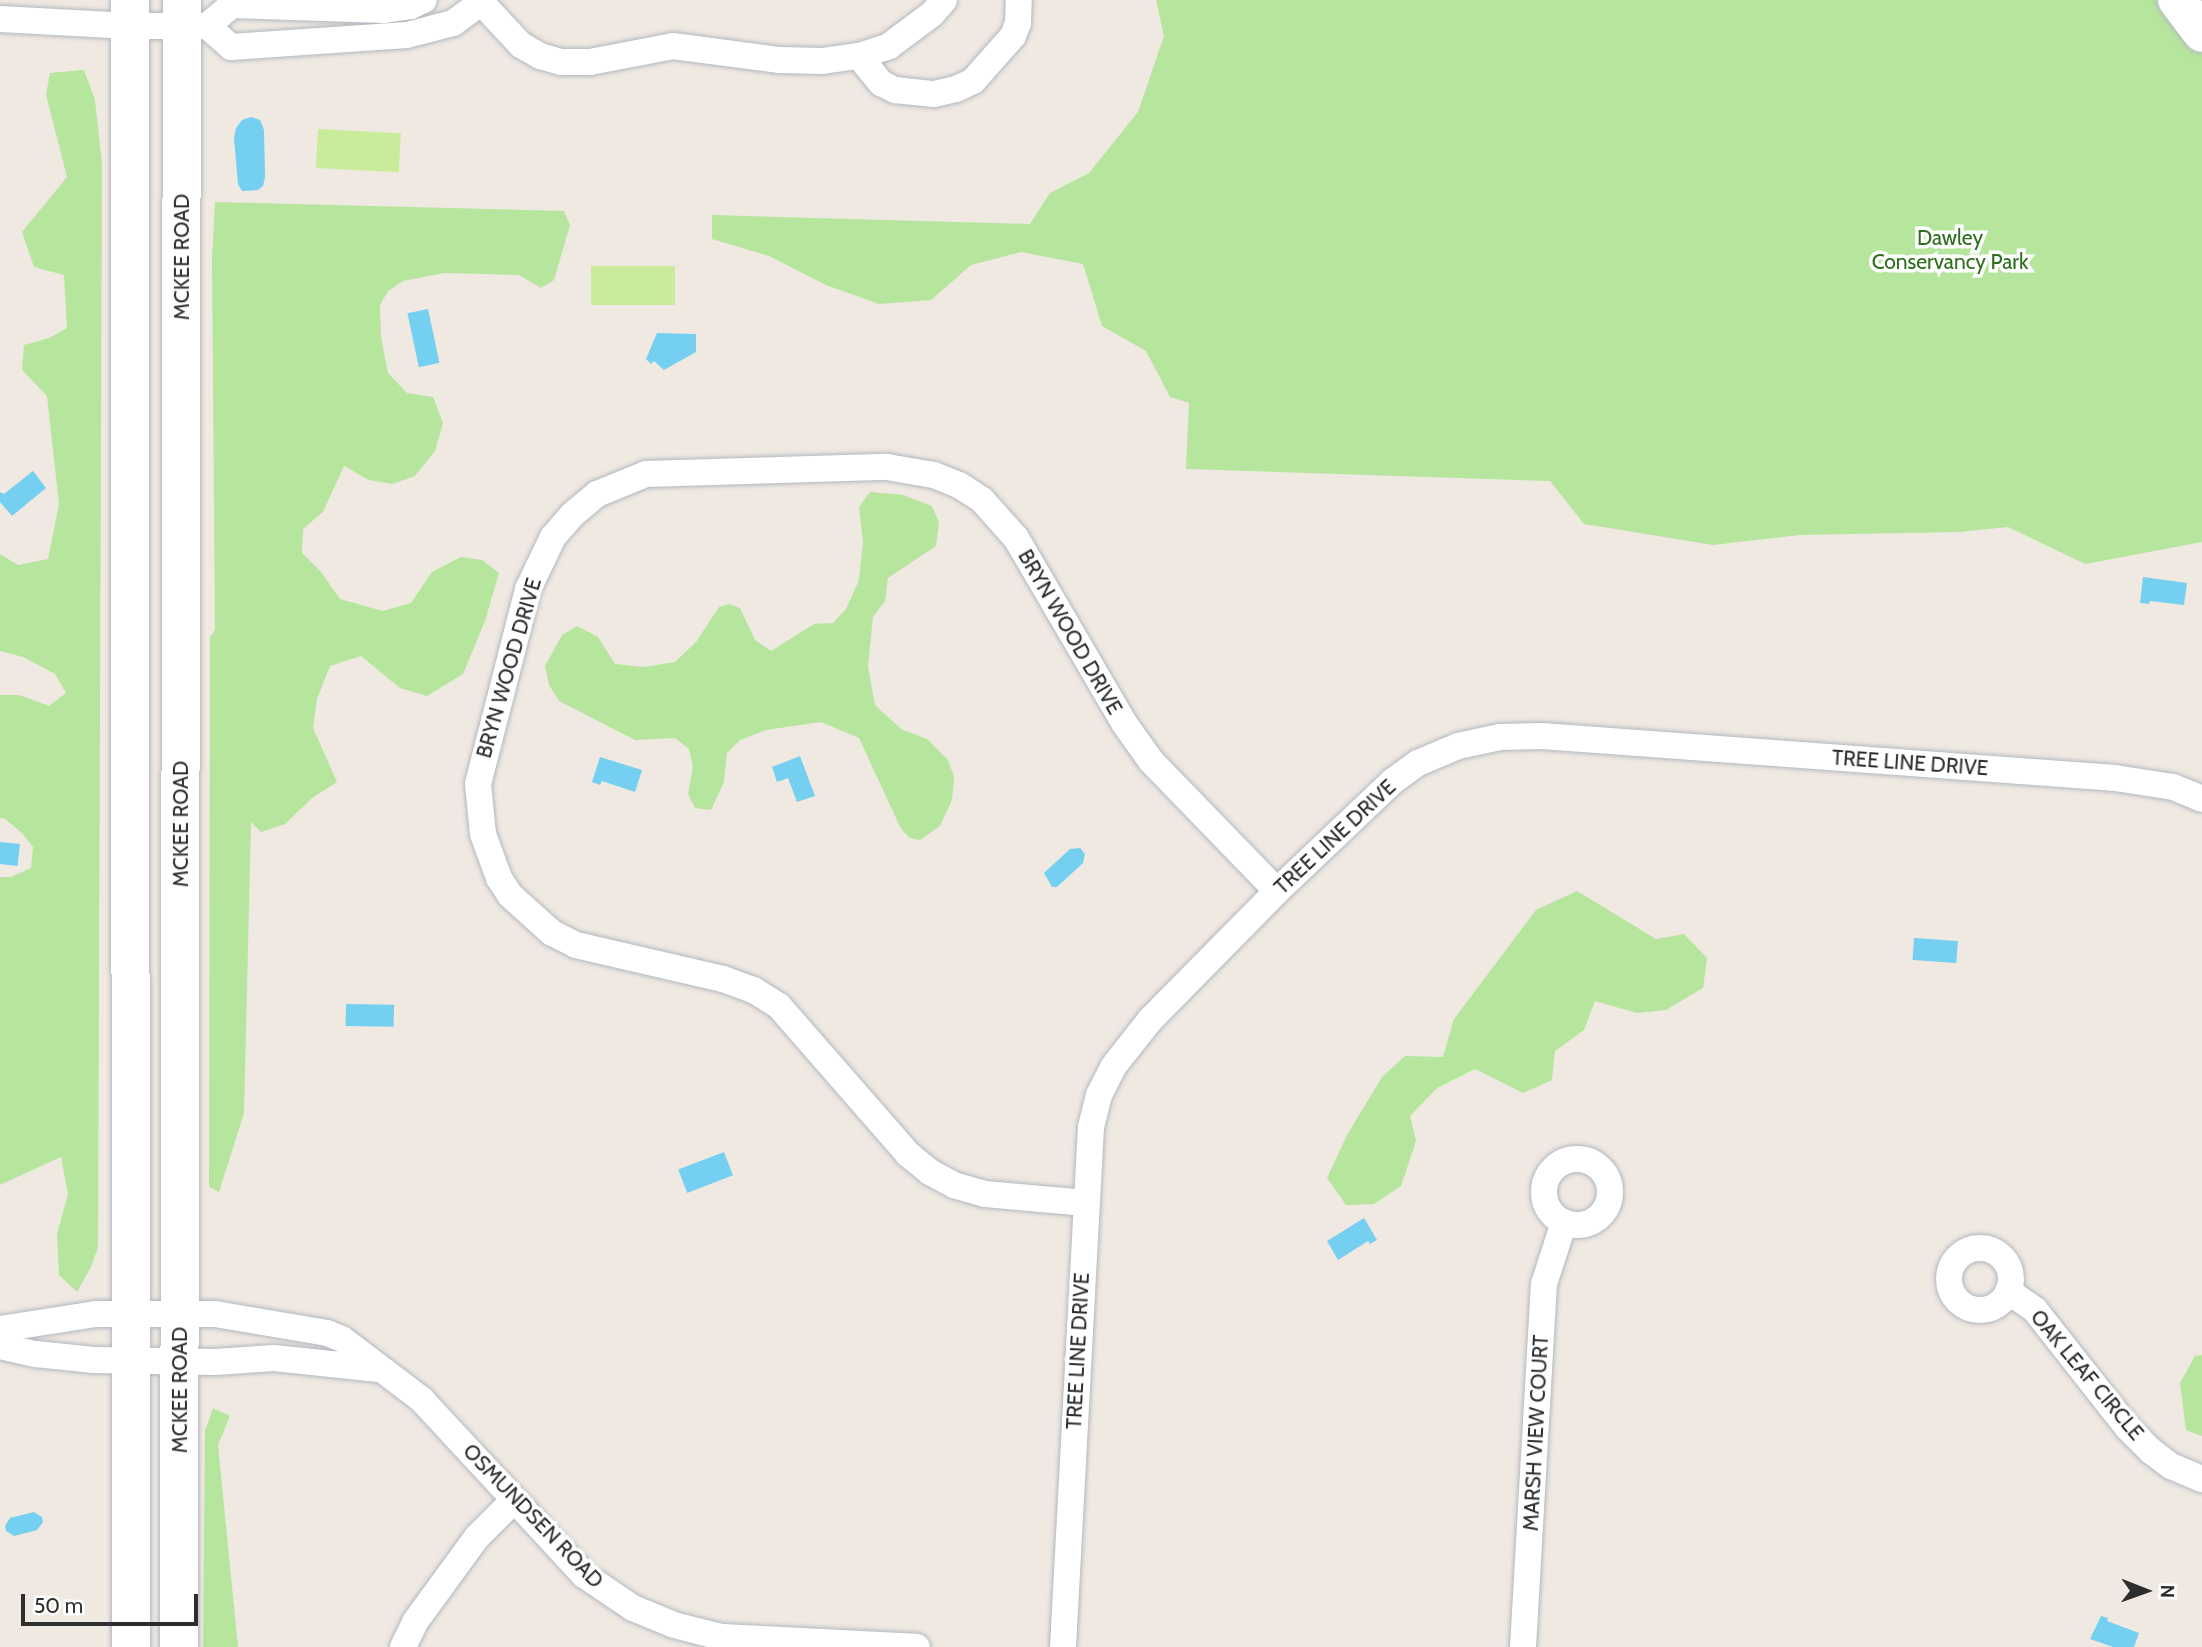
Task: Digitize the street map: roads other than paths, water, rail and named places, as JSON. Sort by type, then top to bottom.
[{"type":"main road","points":[[131,1647],[130,1314],[164,17]]},
{"type":"main road","name":"MCKEE ROAD","points":[[164,17],[180,1314],[179,1647]]},
{"type":"street","points":[[0,19],[164,17],[232,5],[384,10],[411,6],[424,0]]},
{"type":"street","points":[[164,17],[231,47],[407,35],[453,23],[480,2],[521,45],[540,56],[561,62],[590,62],[673,46],[780,60],[822,61],[859,56],[889,46],[932,14],[944,0]]},
{"type":"street","points":[[859,56],[881,83],[895,90],[922,94],[956,89],[972,81],[1013,36],[1019,16],[1019,0]]},
{"type":"street","name":"BRYN WOOD DRIVE","points":[[1086,1203],[985,1194],[954,1185],[930,1172],[908,1154],[779,1006],[753,990],[723,979],[576,945],[552,933],[510,895],[499,878],[483,834],[478,784],[528,589],[553,537],[572,515],[597,494],[625,481],[657,473],[887,467],[934,475],[959,485],[982,500],[1016,538],[1124,723],[1151,761],[1277,891]]},
{"type":"street","name":"TREE LINE DRIVE","points":[[1063,1647],[1086,1203],[1091,1127],[1099,1095],[1112,1067],[1150,1020],[1371,800],[1418,763],[1458,746],[1500,737],[1556,737],[2115,778],[2161,784],[2202,799]]},
{"type":"street","name":"MARSH VIEW COURT","points":[[1523,1647],[1544,1284],[1564,1222]]},
{"type":"street","name":"OAK LEAF CIRCLE","points":[[2008,1291],[2035,1310],[2127,1428],[2171,1466],[2202,1479]]},
{"type":"street","name":"OSMUNDSEN ROAD","points":[[0,1329],[47,1320],[130,1314],[226,1314],[327,1333],[342,1339],[377,1369],[422,1400],[584,1575],[616,1598],[650,1616],[704,1633],[738,1639],[917,1647]]},
{"type":"street","name":"OSMUNDSEN ROAD","points":[[0,1346],[36,1354],[130,1360],[179,1362],[274,1359],[377,1369]]},
{"type":"street","points":[[402,1647],[415,1622],[477,1537],[513,1501]]},
{"type":"water","points":[[251,117],[260,120],[264,130],[265,177],[263,186],[258,190],[242,191],[238,184],[234,138],[236,128],[242,120]]},
{"type":"water","points":[[428,309],[439,363],[419,367],[407,313]]},
{"type":"water","points":[[657,333],[696,334],[696,352],[664,370],[654,361],[651,364],[646,359]]},
{"type":"water","points":[[33,471],[46,488],[12,516],[0,502],[0,492],[4,494]]},
{"type":"water","points":[[2143,577],[2187,583],[2184,605],[2150,601],[2149,604],[2140,603]]},
{"type":"water","points":[[800,756],[815,796],[797,802],[788,778],[777,782],[772,767]]},
{"type":"water","points":[[600,757],[642,770],[635,792],[602,781],[600,785],[592,782]]},
{"type":"water","points":[[0,842],[20,844],[18,866],[0,864]]},
{"type":"water","points":[[1080,848],[1085,854],[1083,863],[1057,887],[1052,887],[1044,873],[1070,849]]},
{"type":"water","points":[[1914,938],[1958,941],[1956,963],[1912,960]]},
{"type":"water","points":[[346,1004],[394,1005],[394,1027],[346,1026]]},
{"type":"water","points":[[724,1152],[733,1175],[687,1193],[678,1170]]},
{"type":"water","points":[[1364,1218],[1377,1240],[1370,1244],[1368,1241],[1338,1260],[1327,1241]]},
{"type":"water","points":[[34,1512],[42,1517],[43,1522],[37,1530],[14,1536],[6,1531],[5,1526],[10,1518]]},
{"type":"water","points":[[2101,1616],[2108,1618],[2107,1621],[2139,1633],[2134,1647],[2113,1647],[2090,1639]]},
{"type":"park label","name":"Dawley Conservancy Park","points":[[1950,250]]}]
